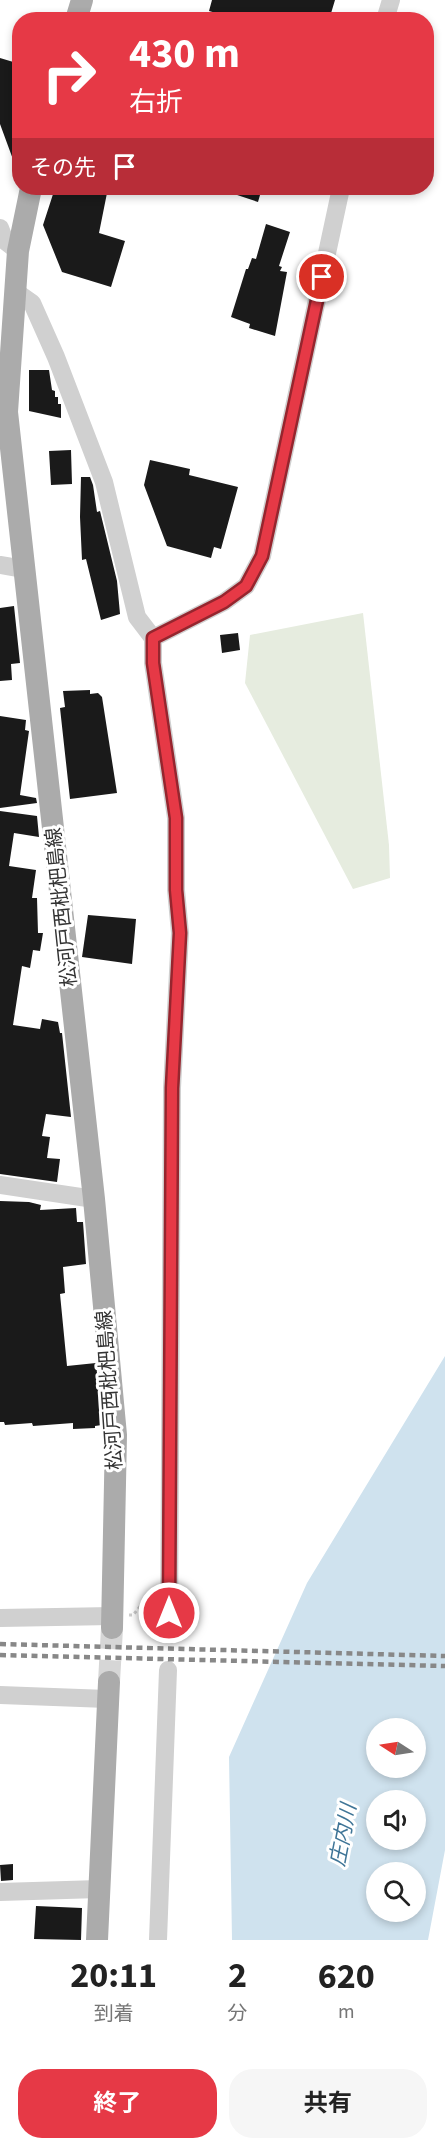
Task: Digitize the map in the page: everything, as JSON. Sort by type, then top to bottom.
[{"type":"main road","name":"松河戸西枇杷島線","points":[[30,195],[18,251],[7,412],[94,1199],[116,1435],[112,1622]]},
{"type":"main road","points":[[97,1940],[108,1691]]},
{"type":"street","points":[[153,638],[224,602],[246,586],[262,556],[339,195]]},
{"type":"street","points":[[0,228],[5,241],[18,251]]},
{"type":"street","points":[[15,291],[32,303],[56,357],[104,482],[137,617],[153,638],[153,663],[176,818],[176,890],[180,933],[172,1088],[169,1635]]},
{"type":"street","points":[[0,565],[24,569]]},
{"type":"street","points":[[0,1185],[94,1199]]},
{"type":"street","points":[[0,1618],[112,1622]]},
{"type":"street","points":[[158,1940],[168,1670]]},
{"type":"street","points":[[0,1695],[108,1691]]},
{"type":"street","points":[[0,1892],[99,1889]]},
{"type":"path","points":[[112,1622],[133,1615],[170,1571]]},
{"type":"shaded area","points":[[363,613],[389,845],[390,878],[353,889],[245,683],[250,635]]},
{"type":"water","name":"庄内川","points":[[445,1356],[445,1850],[428,1940],[232,1940],[229,1757],[307,1583]]},
{"type":"building","points":[[212,0],[335,0],[331,12],[209,11]]},
{"type":"building","points":[[0,58],[12,62],[12,157],[0,124]]},
{"type":"building","points":[[53,195],[107,195],[99,233],[125,241],[111,287],[62,272],[43,225]]},
{"type":"building","points":[[237,195],[260,195],[258,202]]},
{"type":"building","points":[[266,224],[290,232],[279,266],[282,267],[280,271],[287,272],[275,336],[249,328],[250,324],[231,317],[246,269],[252,258],[256,259]]},
{"type":"building","points":[[29,370],[49,370],[52,390],[55,391],[55,397],[58,397],[58,404],[61,404],[61,418],[29,411]]},
{"type":"building","points":[[71,450],[72,484],[51,485],[49,451]]},
{"type":"building","points":[[150,460],[190,469],[189,475],[238,487],[221,549],[214,547],[211,558],[167,546],[144,485]]},
{"type":"building","points":[[81,477],[90,477],[93,485],[97,512],[100,511],[117,581],[120,614],[101,620],[86,559],[82,560]]},
{"type":"building","points":[[14,606],[20,663],[11,664],[12,680],[0,681],[0,608]]},
{"type":"building","points":[[238,633],[240,650],[222,653],[220,635]]},
{"type":"building","points":[[90,690],[90,694],[98,693],[102,697],[117,793],[70,799],[60,708],[65,707],[63,691]]},
{"type":"building","points":[[0,716],[26,720],[25,730],[29,731],[20,795],[36,798],[37,803],[0,808]]},
{"type":"building","points":[[0,811],[37,816],[39,837],[14,833],[9,866],[36,870],[32,898],[37,898],[38,933],[43,933],[40,951],[33,950],[30,968],[22,966],[13,1025],[40,1029],[42,1019],[58,1022],[60,1033],[62,1033],[71,1117],[46,1114],[42,1136],[50,1137],[47,1158],[60,1159],[57,1182],[0,1174]]},
{"type":"building","points":[[88,915],[136,919],[132,964],[82,957]]},
{"type":"building","points":[[0,1201],[29,1202],[41,1205],[40,1210],[76,1208],[77,1222],[83,1222],[86,1264],[63,1267],[65,1293],[60,1294],[67,1366],[96,1363],[102,1425],[95,1426],[95,1428],[73,1429],[73,1423],[33,1426],[32,1423],[5,1425],[4,1422],[0,1422]]},
{"type":"building","points":[[13,1864],[13,1880],[1,1881],[0,1865]]},
{"type":"building","points":[[36,1906],[82,1908],[81,1940],[34,1939]]},
{"type":"tunnel","points":[[109,1682],[112,1628]]},
{"type":"railway","points":[[0,1644],[445,1656]]},
{"type":"railway","points":[[0,1655],[445,1666]]},
{"type":"route","points":[[169,1613],[172,1088],[180,933],[176,890],[176,818],[153,663],[153,638],[224,602],[246,586],[262,556],[322,277]]}]
